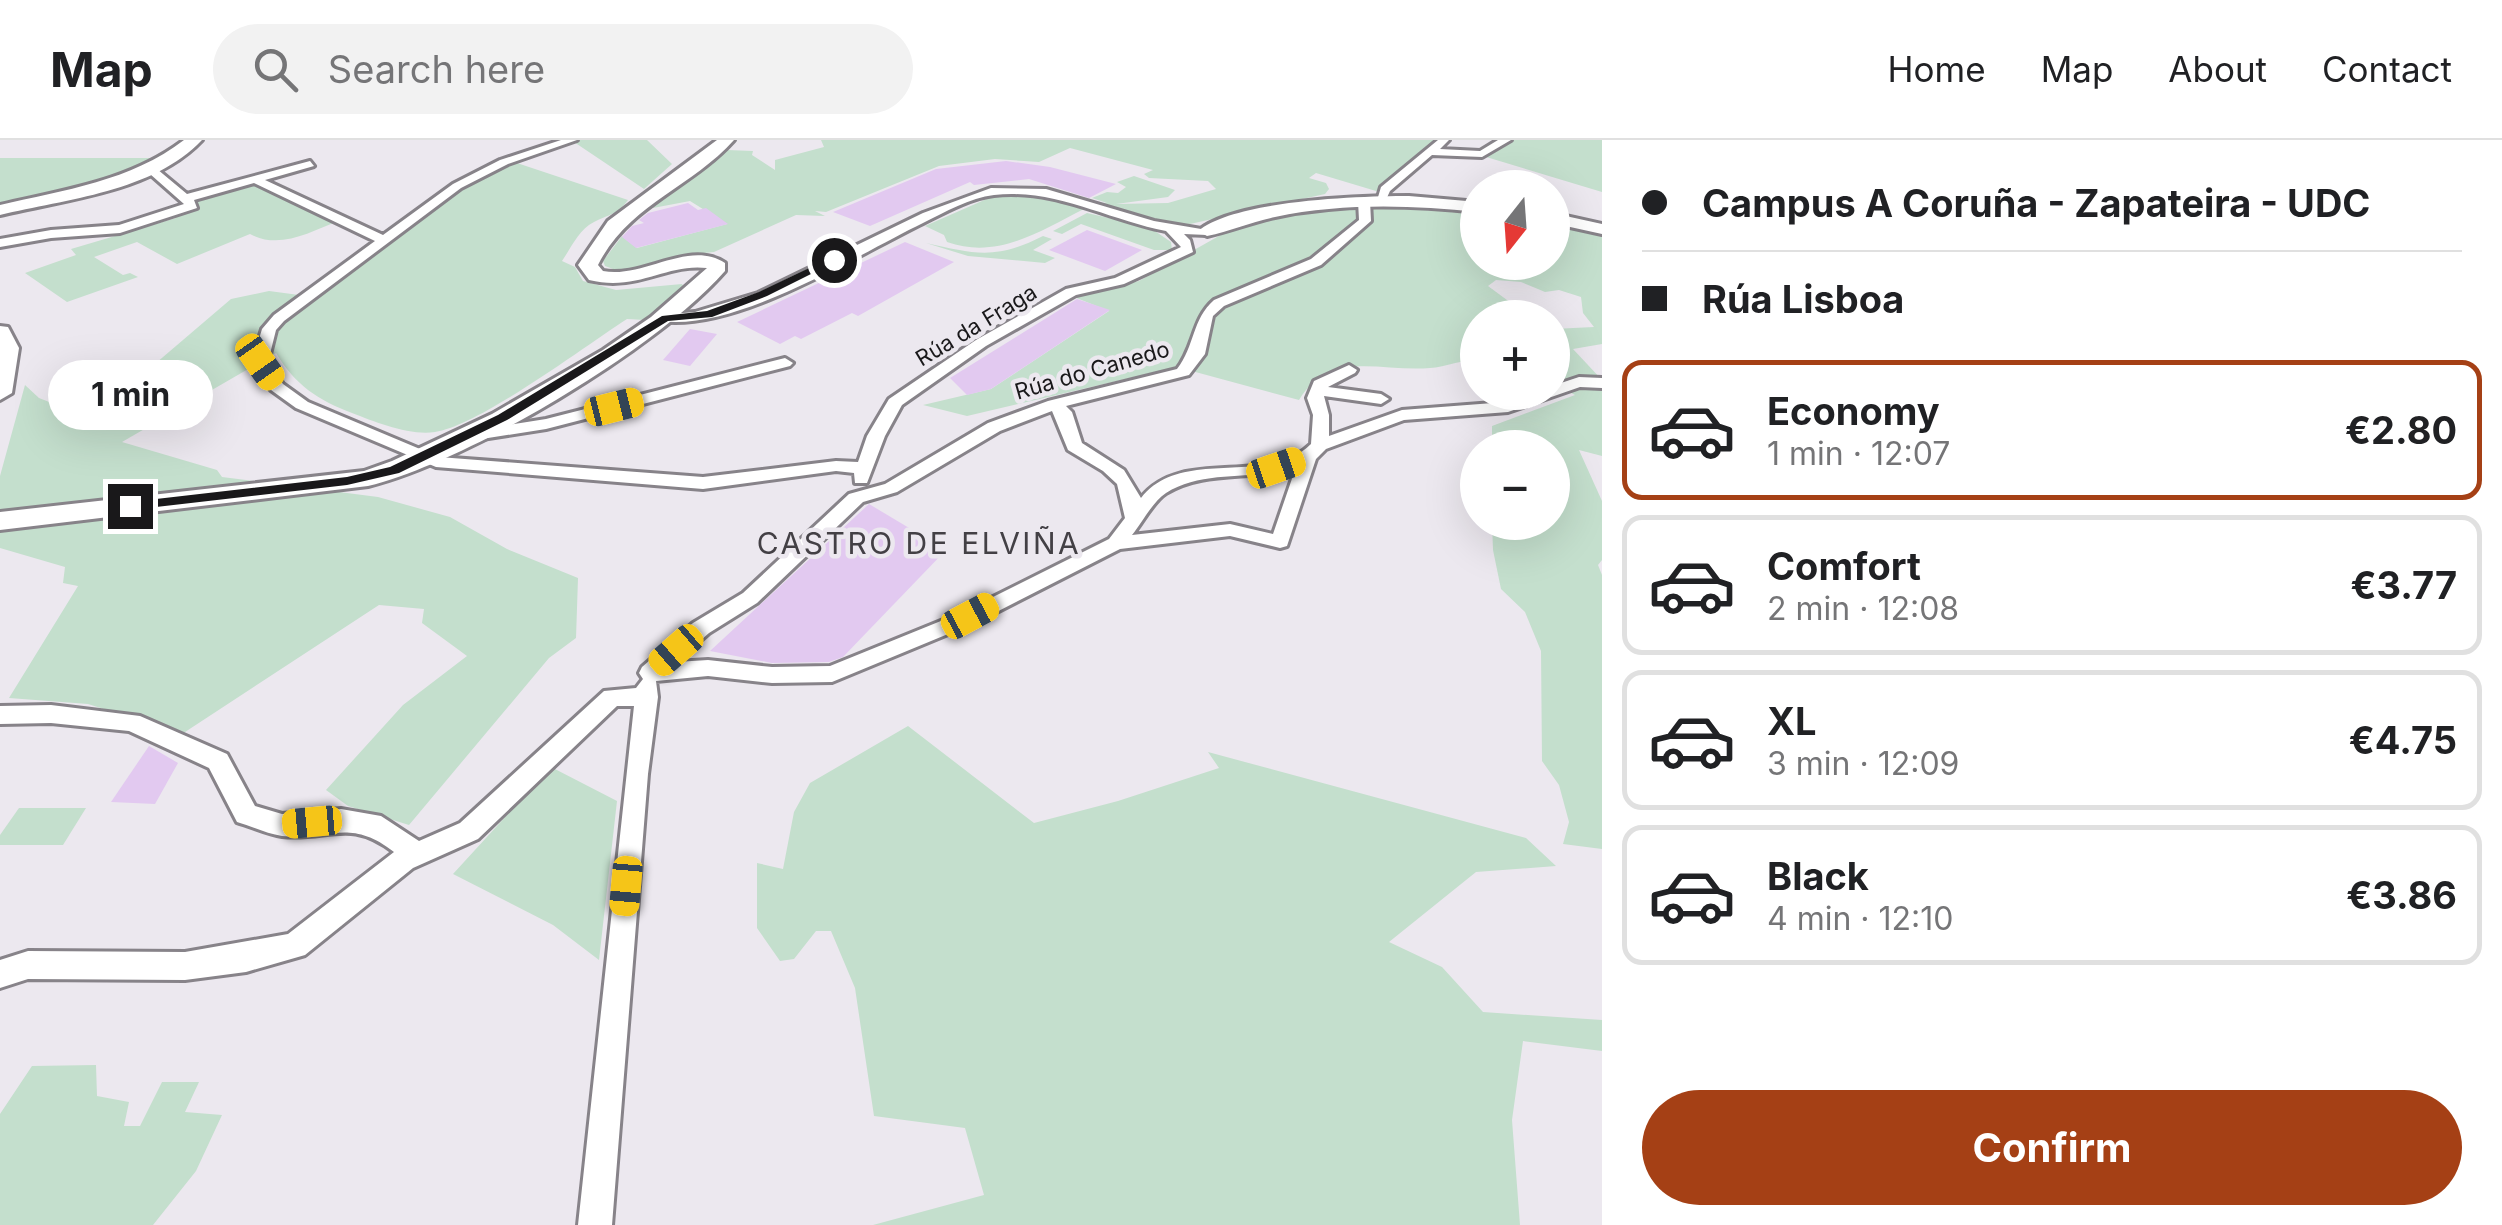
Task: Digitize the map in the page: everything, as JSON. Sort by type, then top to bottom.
[{"type":"street","points":[[0,210],[144,170],[194,140]]},
{"type":"street","points":[[572,140],[472,177],[382,239],[279,318],[269,329],[260,362],[278,387],[302,405],[399,444],[423,458],[505,470],[703,482],[836,466],[864,468]]},
{"type":"street","points":[[0,520],[347,481],[381,474],[469,436],[665,318],[699,291],[717,270],[717,264],[697,260],[628,280],[596,276],[588,265],[609,226],[620,216],[693,168],[726,140]]},
{"type":"street","points":[[1372,201],[1444,140]]},
{"type":"street","points":[[1431,152],[1482,154],[1506,140]]},
{"type":"street","points":[[187,198],[310,164]]},
{"type":"street","points":[[0,243],[51,234],[120,229],[193,205],[153,170],[144,170]]},
{"type":"street","points":[[256,180],[382,239]]},
{"type":"street","points":[[665,318],[708,314],[763,294],[926,216],[995,191],[1029,190],[1172,231],[1207,231],[1286,208],[1372,201],[1460,206]]},
{"type":"street","name":"Rúa do Canedo","points":[[648,685],[702,628],[750,598],[856,498],[890,488],[994,427],[1054,404],[1183,372],[1197,354],[1206,314],[1218,303],[1258,289],[1330,254],[1364,221],[1372,201]]},
{"type":"street","points":[[1570,222],[1602,229]]},
{"type":"street","points":[[1154,226],[1178,242],[1183,251]]},
{"type":"street","points":[[1172,231],[1184,240],[1183,251]]},
{"type":"street","name":"Rúa da Fraga","points":[[856,498],[864,468],[895,402],[982,343],[1071,292],[1120,281],[1183,251],[1207,231]]},
{"type":"street","points":[[0,332],[8,348],[0,393]]},
{"type":"street","points":[[469,436],[546,424],[785,363]]},
{"type":"street","points":[[0,974],[28,965],[184,966],[295,946],[404,860],[469,830],[612,697],[708,668],[772,676],[832,674],[970,616],[1116,543],[1230,530],[1280,542],[1314,451],[1322,415],[1315,398],[1318,390],[1322,381],[1350,370]]},
{"type":"street","points":[[1116,543],[1157,490],[1193,476],[1276,468],[1402,414],[1508,408],[1579,382],[1602,382]]},
{"type":"street","points":[[1318,390],[1381,399]]},
{"type":"street","points":[[1054,404],[1064,412],[1074,446],[1125,478],[1135,499],[1135,520]]},
{"type":"street","points":[[595,1225],[648,685]]},
{"type":"street","points":[[0,715],[52,714],[132,722],[218,760],[246,814],[282,825],[341,820],[381,828],[417,854]]},
{"type":"green space","points":[[558,140],[647,140],[672,164],[644,189],[574,142],[517,163],[628,200],[617,211],[584,229],[562,261],[575,267],[583,281],[616,290],[682,284],[685,289],[645,320],[627,319],[504,401],[454,427],[435,432],[393,427],[328,403],[299,383],[276,353],[122,442],[217,470],[222,477],[378,497],[450,517],[507,549],[578,578],[576,638],[549,658],[409,825],[348,806],[326,790],[403,705],[467,656],[422,623],[424,609],[379,605],[182,734],[88,704],[9,698],[78,586],[63,583],[65,567],[0,548],[0,476],[25,385],[39,398],[62,407],[108,404],[231,299],[269,291],[299,295],[467,175]]},
{"type":"green space","points":[[821,140],[1446,140],[1386,194],[1316,173],[1309,178],[1326,183],[1329,189],[1325,194],[1190,224],[1166,223],[1089,202],[1107,203],[1092,198],[1107,192],[1118,193],[1126,187],[1117,182],[1134,176],[1175,190],[1168,197],[1116,204],[1168,203],[1216,189],[1208,181],[1149,178],[1144,174],[1153,170],[1070,148],[1039,162],[995,159],[939,166],[826,212],[815,211],[825,216],[796,215],[714,252],[685,255],[624,273],[605,266],[603,261],[622,236],[637,248],[727,224],[690,201],[637,211],[727,150],[753,151],[752,155],[775,170],[775,160],[824,147]]},
{"type":"green space","points":[[1496,140],[1602,140],[1602,192],[1570,182],[1570,170],[1529,170],[1473,153]]},
{"type":"green space","points":[[0,158],[157,158],[112,176],[0,205]]},
{"type":"green space","points":[[252,182],[339,221],[283,240],[250,234],[177,264],[137,242],[94,257],[123,275],[138,277],[67,302],[25,273],[76,255],[71,249],[176,218],[171,214],[197,205],[193,199]]},
{"type":"green space","points":[[998,194],[1056,200],[1084,209],[1035,234],[984,248],[947,242],[944,235],[925,226]]},
{"type":"green space","points":[[1377,205],[1460,211],[1460,280],[1496,280],[1488,286],[1507,300],[1460,300],[1460,362],[1430,368],[1341,369],[1311,384],[1299,400],[1177,367],[967,416],[923,405],[991,389],[1109,311],[1074,297],[1139,281],[1226,232],[1302,210]]},
{"type":"green space","points":[[1087,213],[1149,227],[1171,242],[1172,250],[1154,250],[1081,224],[1062,234],[1053,231]]},
{"type":"green space","points":[[1570,226],[1602,233],[1602,344],[1573,349],[1602,380],[1602,456],[1579,450],[1602,501],[1602,560],[1598,565],[1602,575],[1602,849],[1563,844],[1569,822],[1559,785],[1542,761],[1541,651],[1525,612],[1501,589],[1493,540],[1570,540],[1570,430],[1492,430],[1492,426],[1535,410],[1570,410],[1570,397],[1575,395],[1570,392],[1570,328],[1594,327],[1583,313],[1581,297],[1559,290],[1545,292],[1521,282],[1496,280],[1570,280]]},
{"type":"green space","points":[[1043,236],[1052,239],[1033,250],[1055,258],[1045,263],[968,256],[926,243],[985,253],[1012,249]]},
{"type":"green space","points":[[908,726],[1034,823],[1219,768],[1208,752],[1526,838],[1556,866],[1476,872],[1389,942],[1442,967],[1483,1012],[1602,1020],[1602,1051],[1523,1041],[1512,1120],[1520,1225],[873,1225],[984,1195],[965,1128],[874,1116],[855,988],[831,931],[816,931],[794,959],[780,961],[757,928],[757,863],[783,869],[794,812],[810,783]]},
{"type":"green space","points":[[551,767],[617,801],[599,960],[553,925],[453,874]]},
{"type":"green space","points":[[19,808],[86,808],[63,845],[0,845],[0,835]]},
{"type":"green space","points":[[96,1065],[97,1096],[129,1102],[124,1126],[140,1126],[162,1082],[199,1082],[185,1112],[222,1115],[196,1171],[153,1225],[0,1225],[0,1114],[32,1066]]},
{"type":"building","points":[[1006,161],[1050,167],[1116,184],[1089,198],[1029,179],[974,185],[970,182],[870,226],[833,212],[936,169]]},
{"type":"building","points":[[688,203],[698,210],[706,208],[728,224],[636,248],[622,237],[632,226],[644,223],[639,220],[648,213]]},
{"type":"building","points":[[1087,230],[1142,250],[1105,271],[1049,250]]},
{"type":"building","points":[[905,242],[954,262],[858,316],[852,313],[801,339],[795,336],[780,344],[737,322]]},
{"type":"building","points":[[1077,299],[1110,310],[991,389],[967,395],[950,378]]},
{"type":"building","points":[[690,329],[717,334],[690,366],[663,360]]},
{"type":"building","points":[[869,504],[946,550],[843,657],[829,662],[772,663],[710,651]]},
{"type":"building","points":[[149,746],[178,763],[155,804],[111,802]]},
{"type":"district","name":"CASTRO DE ELVIÑA","points":[[919,544]]},
{"type":"route","points":[[130,506],[347,481],[394,470],[503,418],[665,318],[708,314],[763,294],[834,260]]}]
